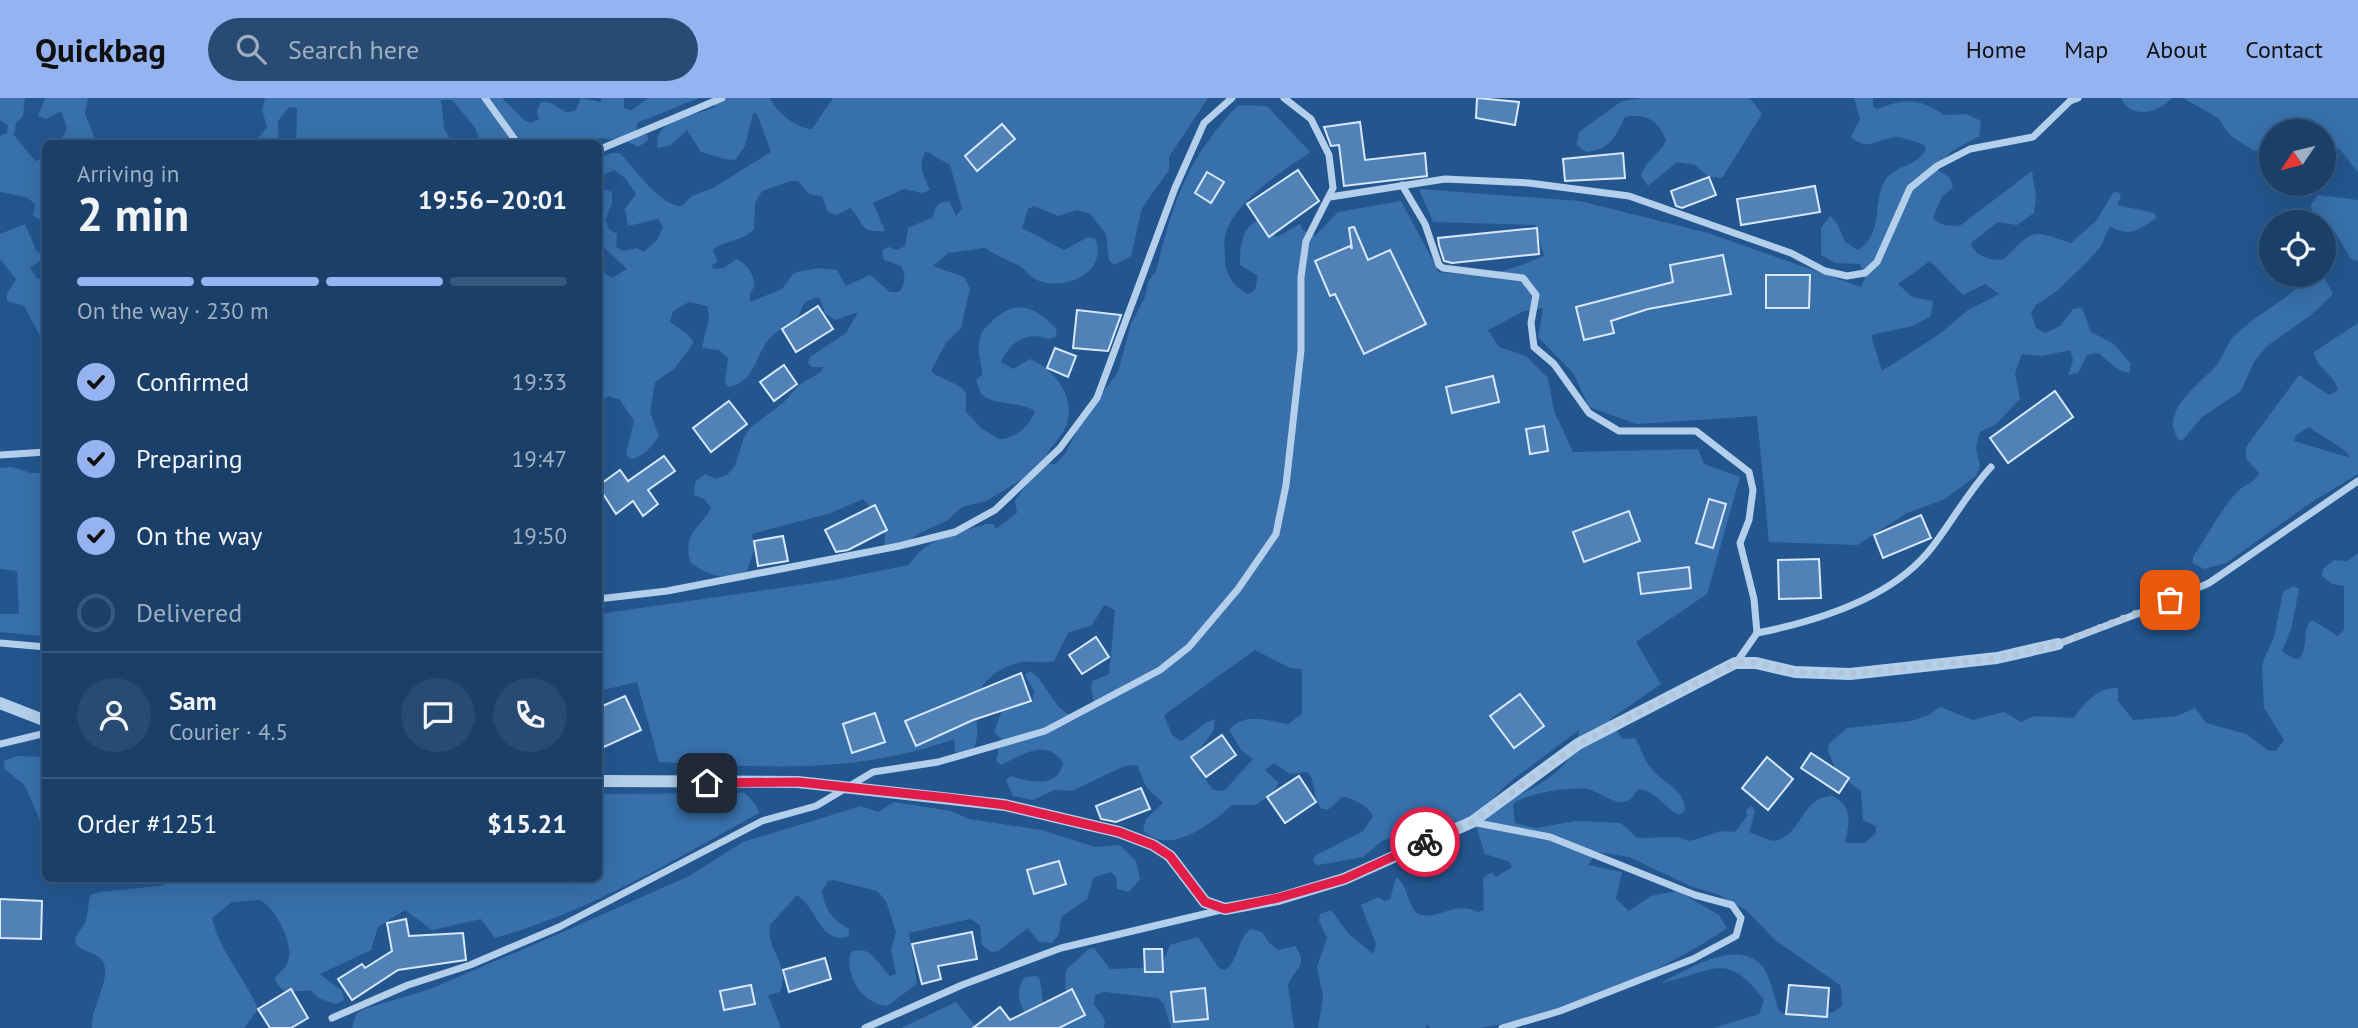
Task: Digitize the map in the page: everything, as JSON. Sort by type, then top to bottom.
[{"type":"street","points":[[485,98],[515,140]]},
{"type":"street","points":[[602,148],[722,98]]},
{"type":"street","points":[[602,599],[667,591],[899,546],[955,531],[995,510],[1060,448],[1097,398],[1175,188],[1204,123],[1232,98]]},
{"type":"street","points":[[332,1018],[408,985],[470,965],[559,927],[762,821],[816,806],[873,772],[938,762],[1045,731],[1160,670],[1189,647],[1215,618],[1276,534],[1286,485],[1301,350],[1301,276],[1306,241],[1333,188],[1329,155],[1311,119],[1284,98]]},
{"type":"street","points":[[1330,197],[1445,179],[1495,180],[1629,196],[1791,253],[1825,271],[1847,276],[1865,273],[1877,262],[1910,188],[1937,166],[1970,149],[2033,137],[2070,101],[2078,98]]},
{"type":"street","points":[[1402,185],[1424,224],[1439,265],[1443,268],[1523,278],[1536,295],[1531,323],[1534,347],[1554,364],[1590,412],[1619,431],[1696,432],[1749,472],[1753,490],[1749,520],[1740,543],[1754,599],[1757,634]]},
{"type":"street","points":[[0,455],[42,452]]},
{"type":"street","points":[[865,1028],[962,985],[1061,948],[1278,898],[1344,879],[1472,822],[1578,744],[1735,663],[1757,634],[1799,625],[1860,601],[1912,570],[1933,547],[1964,498],[1991,467]]},
{"type":"street","points":[[1735,663],[1756,663],[1795,672],[1850,674],[1997,658],[2058,644],[2102,629],[2209,583],[2358,481]]},
{"type":"street","points":[[0,643],[42,647]]},
{"type":"street","points":[[0,703],[42,719]]},
{"type":"street","points":[[0,744],[42,734]]},
{"type":"street","points":[[602,781],[798,782],[1005,805],[1119,832],[1153,845],[1170,856],[1205,902],[1225,909]]},
{"type":"street","points":[[1472,822],[1549,836],[1695,895],[1732,905],[1741,918],[1736,936],[1693,960],[1560,1011],[1502,1028]]},
{"type":"shaded area","points":[[0,98],[25,98],[23,116],[16,123],[14,135],[35,161],[42,159],[42,220],[33,216],[35,204],[26,197],[0,192],[0,136],[7,133],[8,126],[0,120]]},
{"type":"shaded area","points":[[45,98],[88,98],[85,114],[96,140],[61,140],[67,128],[61,111],[46,119],[38,116]]},
{"type":"shaded area","points":[[265,98],[502,98],[524,120],[531,123],[539,119],[537,111],[541,102],[551,103],[566,112],[575,111],[581,98],[600,102],[602,98],[624,98],[624,108],[632,110],[648,98],[699,98],[637,123],[638,135],[647,135],[648,140],[638,147],[625,141],[609,139],[480,140],[474,126],[452,100],[441,100],[444,128],[450,140],[296,140],[297,108],[289,107],[278,121],[279,140],[252,140],[259,137],[267,127],[262,110]]},
{"type":"shaded area","points":[[712,98],[770,98],[787,118],[812,129],[833,98],[1208,98],[1169,157],[1169,170],[1142,208],[1131,256],[1114,265],[1109,260],[1106,234],[1090,214],[1077,210],[1058,216],[1034,206],[1028,209],[1022,228],[1064,250],[1088,237],[1095,239],[1097,258],[1086,274],[1064,283],[1041,282],[1020,266],[985,248],[948,253],[933,266],[964,277],[970,288],[961,328],[946,343],[931,371],[964,390],[966,412],[981,428],[999,439],[1011,437],[1021,431],[1030,422],[1035,411],[994,401],[981,394],[976,380],[982,375],[979,348],[983,332],[1005,311],[1021,307],[1044,317],[1057,330],[1055,337],[1049,339],[1033,336],[1020,340],[1009,348],[1001,362],[1013,369],[1030,359],[1055,377],[1066,395],[1069,415],[1066,426],[1045,459],[1049,464],[1055,464],[1065,454],[1082,421],[1118,372],[1131,324],[1145,297],[1148,282],[1156,271],[1184,182],[1206,144],[1238,105],[1267,106],[1310,152],[1252,196],[1227,229],[1224,245],[1227,272],[1236,285],[1249,294],[1255,290],[1258,276],[1240,265],[1240,259],[1243,239],[1252,224],[1257,221],[1277,237],[1300,224],[1303,230],[1315,236],[1338,212],[1401,201],[1439,272],[1469,275],[1493,273],[1544,256],[1535,225],[1433,222],[1419,189],[1580,201],[1708,233],[1861,287],[1865,278],[1860,264],[1835,263],[1821,255],[1821,228],[1830,216],[1837,223],[1845,242],[1858,250],[1872,235],[1879,197],[1886,179],[1890,174],[1918,159],[1926,149],[1923,144],[1898,137],[1867,144],[1856,141],[1851,137],[1860,119],[1854,98],[1873,98],[1873,107],[1877,109],[1896,103],[1920,103],[1944,115],[1967,114],[1981,121],[1979,136],[1950,153],[1938,170],[1950,178],[1953,187],[1942,197],[1933,217],[1941,224],[1961,225],[2032,171],[2036,198],[2034,213],[2017,225],[1998,222],[1971,243],[1984,257],[2004,259],[2034,234],[2071,243],[2096,221],[2113,193],[2118,192],[2121,197],[2117,205],[2155,213],[2156,218],[2134,231],[2123,232],[2110,226],[2101,246],[2088,261],[2057,291],[2036,305],[2031,313],[2036,328],[2045,333],[2060,326],[2073,309],[2082,308],[2091,332],[2114,344],[2130,363],[2130,373],[2119,370],[2098,353],[2087,355],[2078,373],[2068,375],[2073,360],[2070,350],[2042,356],[2022,354],[2015,373],[2020,399],[1995,425],[1980,432],[1976,448],[1980,466],[1976,476],[1945,499],[1907,513],[1857,545],[1769,542],[1757,416],[1637,424],[1589,407],[1574,374],[1538,337],[1543,308],[1524,311],[1488,330],[1499,347],[1526,356],[1548,378],[1554,411],[1573,452],[1698,449],[1704,464],[1740,477],[1707,594],[1636,642],[1661,684],[1609,720],[1622,739],[1635,738],[1651,768],[1677,791],[1685,811],[1679,815],[1644,790],[1638,789],[1630,799],[1618,802],[1591,790],[1564,789],[1528,796],[1513,804],[1515,823],[1536,828],[1576,821],[1621,823],[1637,838],[1677,837],[1690,841],[1722,831],[1735,832],[1747,816],[1746,810],[1752,806],[1755,812],[1749,832],[1772,841],[1790,833],[1813,803],[1832,796],[1847,810],[1845,843],[1865,843],[1876,833],[1876,826],[1863,820],[1861,791],[1837,773],[1828,751],[1829,744],[1847,728],[1911,721],[1929,715],[1940,707],[1973,720],[2004,712],[2021,722],[2034,716],[2074,718],[2093,697],[2111,688],[2118,688],[2118,701],[2133,720],[2177,716],[2195,708],[2206,723],[2246,734],[2269,751],[2276,751],[2284,740],[2264,708],[2262,664],[2274,637],[2283,592],[2294,586],[2299,589],[2291,630],[2282,651],[2294,659],[2300,658],[2312,620],[2338,636],[2344,630],[2344,586],[2332,584],[2322,576],[2323,569],[2334,560],[2347,561],[2358,553],[2358,1028],[1714,1028],[1759,1014],[1764,1000],[1751,984],[1729,969],[1718,968],[1661,983],[1702,962],[1733,954],[1747,956],[1759,963],[1768,976],[1780,1012],[1804,1017],[1827,1014],[1842,1006],[1841,986],[1775,940],[1746,910],[1719,895],[1690,886],[1629,857],[1597,852],[1588,865],[1622,872],[1616,899],[1629,911],[1651,896],[1678,891],[1719,915],[1727,928],[1673,960],[1608,991],[1541,1015],[1509,1023],[1479,1028],[1430,1028],[1427,1024],[1426,1028],[1318,1028],[1323,997],[1317,967],[1327,938],[1319,921],[1320,914],[1331,910],[1348,933],[1373,954],[1376,944],[1361,905],[1379,897],[1384,901],[1390,899],[1396,877],[1418,914],[1433,915],[1461,908],[1478,912],[1484,910],[1483,878],[1492,872],[1496,877],[1511,868],[1510,862],[1485,854],[1477,829],[1468,819],[1462,819],[1444,834],[1399,834],[1382,841],[1363,857],[1318,865],[1313,862],[1315,856],[1363,831],[1373,816],[1364,806],[1346,797],[1342,797],[1329,809],[1322,809],[1308,772],[1290,774],[1274,763],[1265,770],[1279,783],[1272,794],[1255,805],[1232,805],[1202,828],[1177,839],[1153,838],[1143,830],[1146,819],[1163,803],[1146,787],[1137,765],[1124,766],[1072,791],[1054,790],[1033,800],[1013,796],[1006,780],[1011,776],[1042,782],[1055,777],[1063,763],[1057,755],[1041,750],[1001,765],[996,761],[1001,739],[994,732],[1003,707],[1032,703],[1034,691],[1025,675],[1030,671],[1036,675],[1060,708],[1075,718],[1094,703],[1091,686],[1093,681],[1109,674],[1115,610],[1104,605],[1092,625],[1068,633],[1054,661],[1011,665],[992,676],[981,688],[977,700],[977,738],[973,749],[964,759],[955,751],[954,739],[917,751],[881,758],[808,766],[659,762],[637,682],[602,690],[602,614],[834,580],[909,565],[924,548],[944,537],[987,524],[993,524],[996,529],[1017,513],[1015,501],[1026,485],[1024,478],[986,501],[962,507],[948,520],[918,534],[897,550],[885,548],[884,523],[863,499],[831,513],[752,534],[755,547],[747,571],[739,574],[717,576],[690,562],[688,552],[691,537],[711,508],[704,499],[694,495],[695,482],[705,474],[716,479],[727,475],[735,466],[744,437],[751,427],[783,403],[799,385],[821,372],[823,367],[812,367],[808,363],[810,357],[846,333],[858,312],[835,320],[825,313],[819,297],[812,299],[804,304],[793,322],[770,338],[750,374],[728,387],[725,382],[728,358],[719,350],[702,348],[709,317],[707,306],[689,302],[673,311],[670,322],[694,342],[675,368],[655,382],[650,413],[659,436],[643,454],[630,459],[626,454],[634,421],[620,400],[609,396],[602,399],[602,271],[612,278],[627,269],[602,246],[602,189],[612,192],[612,204],[605,220],[609,229],[617,234],[616,247],[623,251],[637,248],[644,252],[657,240],[663,227],[658,219],[628,226],[625,209],[636,194],[625,178],[614,170],[602,176],[602,158],[611,153],[620,153],[657,194],[674,205],[682,206],[692,196],[713,188],[771,152],[757,114],[753,113],[745,146],[735,160],[701,152],[687,130],[671,145],[658,148],[661,130],[677,120],[715,107]],"holes":[[[926,151],[950,165],[962,209],[956,216],[949,201],[940,204],[933,217],[908,228],[905,246],[897,250],[889,247],[882,251],[884,260],[901,266],[903,270],[904,282],[899,292],[890,292],[870,275],[846,286],[837,270],[819,268],[793,274],[782,289],[750,302],[750,293],[755,286],[744,264],[737,259],[724,268],[713,269],[712,265],[718,262],[713,250],[744,237],[754,229],[755,203],[762,191],[791,181],[798,181],[809,194],[822,196],[828,212],[837,215],[850,208],[865,228],[885,231],[873,203],[904,189],[922,193],[930,190],[922,170]],[[1930,261],[1963,295],[1985,284],[1999,294],[1968,310],[1941,333],[1882,371],[1871,335],[1913,326],[1931,316],[1933,301],[1912,297],[1898,284]],[[1255,650],[1290,668],[1302,669],[1302,714],[1288,724],[1249,719],[1236,724],[1229,730],[1242,751],[1253,759],[1224,791],[1213,790],[1200,772],[1199,750],[1214,730],[1215,719],[1181,741],[1172,735],[1164,715]],[[1579,730],[1570,757],[1560,768],[1535,787],[1494,805],[1493,798],[1511,781]]]},
{"type":"shaded area","points":[[1642,98],[1750,98],[1762,114],[1722,178],[1709,177],[1695,165],[1677,162],[1648,186],[1641,176],[1643,171],[1666,141],[1660,128],[1651,120],[1639,116],[1625,117],[1615,137],[1601,148],[1586,152],[1577,145],[1579,132],[1622,101]]},
{"type":"shaded area","points":[[2121,98],[2172,98],[2153,110],[2138,112],[2126,105]]},
{"type":"shaded area","points":[[2183,98],[2358,98],[2358,173],[2340,149],[2336,150],[2336,119],[2259,119],[2259,150],[2254,151],[2231,136],[2218,118]]},
{"type":"shaded area","points":[[2317,196],[2358,200],[2358,261],[2351,259],[2336,234],[2336,210],[2312,210],[2311,204]]},
{"type":"shaded area","points":[[25,224],[37,252],[42,253],[42,262],[30,268],[37,278],[42,279],[42,339],[24,306],[7,301],[7,294],[16,279],[0,259],[0,234]]},
{"type":"shaded area","points":[[2329,287],[2333,294],[2311,315],[2267,346],[2254,362],[2241,391],[2202,417],[2182,441],[2178,439],[2174,418],[2184,399],[2218,363],[2235,335],[2297,288]]},
{"type":"shaded area","points":[[2358,323],[2358,474],[2309,504],[2226,563],[2204,569],[2193,563],[2193,557],[2232,498],[2259,473],[2246,458],[2246,447],[2299,375],[2329,395],[2338,390],[2333,379],[2318,363],[2314,352]],"holes":[[[2309,427],[2337,445],[2351,458],[2294,441],[2296,435]]]},
{"type":"shaded area","points":[[12,467],[31,473],[42,473],[42,636],[0,632],[0,614],[19,614],[17,571],[0,569],[0,468]]},
{"type":"shaded area","points":[[17,756],[42,757],[42,825],[25,786],[5,769],[4,761]]},
{"type":"shaded area","points":[[745,793],[756,805],[759,813],[597,899],[530,927],[495,938],[481,919],[432,930],[405,910],[378,927],[371,950],[320,974],[342,991],[344,1000],[336,1004],[318,998],[312,991],[289,991],[281,988],[275,978],[286,966],[289,945],[277,918],[260,900],[232,902],[212,918],[227,954],[258,1009],[244,1028],[92,1028],[94,1012],[104,983],[105,966],[99,957],[77,946],[75,938],[86,922],[90,895],[160,886],[170,882],[602,882],[602,794]]},
{"type":"shaded area","points":[[894,802],[951,811],[969,819],[1042,830],[1095,847],[1120,845],[1136,861],[1140,879],[1129,892],[1117,889],[1116,877],[1111,872],[1094,877],[1087,899],[1061,917],[1059,934],[1052,943],[1039,942],[1028,928],[998,951],[991,952],[982,945],[980,925],[970,919],[909,933],[917,984],[887,1006],[870,1000],[863,994],[850,970],[851,952],[858,950],[874,956],[890,976],[896,974],[891,950],[896,932],[886,901],[877,891],[828,881],[822,891],[825,904],[834,918],[849,929],[849,936],[831,936],[797,895],[770,925],[771,943],[781,965],[783,982],[780,992],[768,995],[781,1028],[352,1028],[356,1014],[364,1009],[430,989],[547,939],[689,876],[743,842],[861,806],[878,812]]},
{"type":"shaded area","points":[[1251,929],[1262,932],[1278,950],[1295,946],[1299,953],[1300,966],[1288,985],[1294,1028],[1171,1028],[1164,1004],[1158,998],[1104,992],[1095,995],[1094,1004],[1105,1020],[1104,1028],[1033,1028],[1020,1003],[1019,990],[1025,977],[1037,976],[1040,980],[1044,1009],[1060,1027],[1066,1026],[1078,1015],[1065,988],[1066,970],[1089,949],[1094,948],[1110,969],[1161,967],[1170,945],[1198,937],[1219,968],[1225,970]]},
{"type":"shaded area","points":[[956,1002],[977,1028],[901,1028]]},
{"type":"building","points":[[1477,98],[1519,102],[1515,125],[1476,118]]},
{"type":"building","points":[[1360,122],[1365,160],[1425,153],[1427,176],[1344,186],[1339,145],[1331,146],[1324,127]]},
{"type":"building","points":[[1002,124],[1015,139],[977,171],[965,156]]},
{"type":"building","points":[[1623,153],[1625,178],[1565,181],[1563,159]]},
{"type":"building","points":[[1298,170],[1319,201],[1269,237],[1247,204]]},
{"type":"building","points":[[1207,172],[1224,182],[1211,203],[1195,193]]},
{"type":"building","points":[[1709,177],[1716,195],[1682,208],[1676,206],[1671,191]]},
{"type":"building","points":[[1815,186],[1820,212],[1741,225],[1737,199]]},
{"type":"building","points":[[1354,227],[1368,260],[1390,250],[1426,324],[1364,354],[1335,294],[1330,296],[1315,261],[1350,246],[1352,249],[1349,228]]},
{"type":"building","points":[[1537,228],[1539,254],[1452,263],[1444,261],[1438,238]]},
{"type":"building","points":[[1723,255],[1731,294],[1648,309],[1611,321],[1614,333],[1584,340],[1576,307],[1673,282],[1670,265]]},
{"type":"building","points":[[1766,275],[1810,275],[1809,308],[1766,308]]},
{"type":"building","points":[[818,306],[833,329],[796,352],[782,329]]},
{"type":"building","points":[[1077,310],[1121,315],[1108,351],[1073,348]]},
{"type":"building","points":[[1055,348],[1076,356],[1068,377],[1047,368]]},
{"type":"building","points":[[784,365],[797,384],[774,401],[760,382]]},
{"type":"building","points":[[1493,376],[1499,402],[1452,413],[1446,387]]},
{"type":"building","points":[[2055,391],[2073,417],[2008,463],[1990,438]]},
{"type":"building","points":[[729,401],[747,424],[711,452],[693,428]]},
{"type":"building","points":[[1544,426],[1548,451],[1530,454],[1526,429]]},
{"type":"building","points":[[664,456],[675,471],[648,490],[658,504],[643,516],[633,501],[616,514],[602,492],[602,483],[620,470],[628,481]]},
{"type":"building","points":[[1709,499],[1726,504],[1713,548],[1696,543]]},
{"type":"building","points":[[875,505],[887,530],[848,550],[836,552],[825,530]]},
{"type":"building","points":[[1629,511],[1640,541],[1584,562],[1573,532]]},
{"type":"building","points":[[1921,515],[1931,538],[1883,558],[1874,535]]},
{"type":"building","points":[[783,536],[788,561],[758,566],[754,541]]},
{"type":"building","points":[[1819,559],[1821,598],[1779,599],[1778,560]]},
{"type":"building","points":[[1689,567],[1691,588],[1641,594],[1638,573]]},
{"type":"building","points":[[1096,637],[1109,657],[1082,674],[1069,655]]},
{"type":"building","points":[[1021,673],[1031,701],[973,720],[916,746],[905,721]]},
{"type":"building","points":[[1520,694],[1544,726],[1514,748],[1490,716]]},
{"type":"building","points":[[625,696],[641,730],[604,747],[602,706]]},
{"type":"building","points":[[875,713],[885,742],[852,753],[843,724]]},
{"type":"building","points":[[1222,735],[1236,755],[1206,777],[1191,757]]},
{"type":"building","points":[[1811,753],[1849,778],[1839,793],[1801,768]]},
{"type":"building","points":[[1767,757],[1793,779],[1768,810],[1742,788]]},
{"type":"building","points":[[1299,776],[1316,802],[1285,823],[1267,797]]},
{"type":"building","points":[[1141,788],[1150,809],[1116,822],[1101,819],[1096,806]]},
{"type":"building","points":[[1059,861],[1066,884],[1034,894],[1027,870]]},
{"type":"building","points":[[0,899],[42,901],[41,939],[0,938]]},
{"type":"building","points":[[406,919],[409,936],[463,933],[466,960],[398,970],[352,1000],[338,979],[362,964],[365,968],[392,951],[387,923]]},
{"type":"building","points":[[972,932],[977,959],[938,966],[941,979],[922,984],[912,944]]},
{"type":"building","points":[[1144,949],[1162,949],[1163,972],[1145,972]]},
{"type":"building","points":[[825,958],[831,979],[789,992],[783,970]]},
{"type":"building","points":[[751,985],[755,1004],[724,1010],[720,991]]},
{"type":"building","points":[[1789,985],[1829,988],[1827,1017],[1786,1014]]},
{"type":"building","points":[[1205,988],[1208,1019],[1174,1022],[1171,992]]},
{"type":"building","points":[[291,989],[308,1018],[291,1028],[270,1028],[258,1009]]},
{"type":"building","points":[[1072,989],[1085,1015],[1059,1028],[973,1028],[1000,1007],[1010,1020]]},
{"type":"way so far","points":[[1425,842],[1472,822],[1578,744],[1735,663],[1756,663],[1795,672],[1850,674],[1997,658],[2058,644],[2102,629],[2170,600]]},
{"type":"route","points":[[707,783],[798,782],[948,798],[1005,805],[1119,832],[1153,845],[1170,856],[1205,902],[1225,909],[1278,898],[1344,879],[1425,842]]}]
